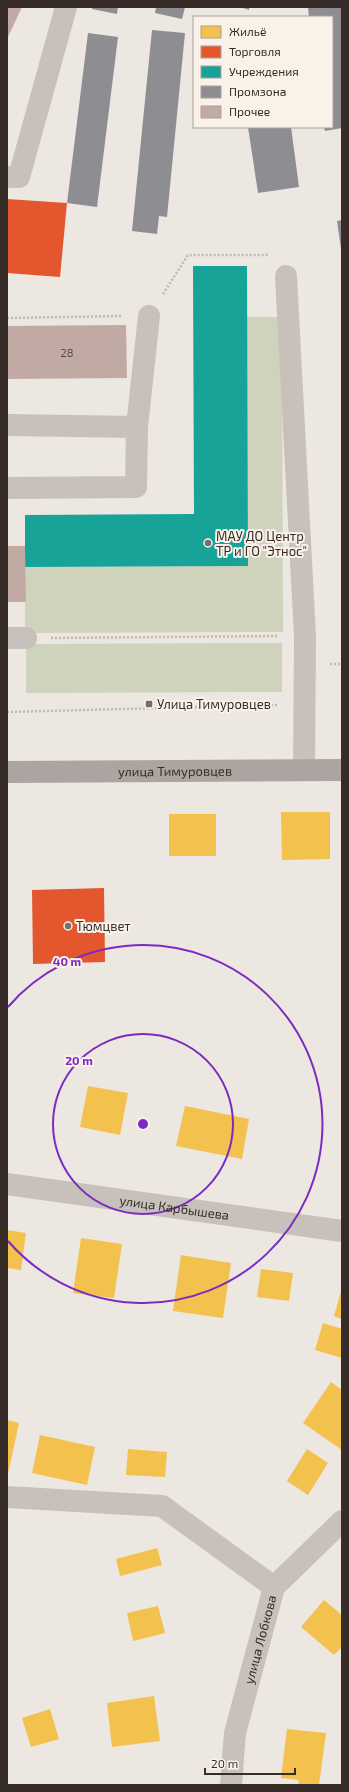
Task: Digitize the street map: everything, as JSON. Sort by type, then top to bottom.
[{"type":"main road","name":"улица Тимуровцев","points":[[7,772],[342,770]]},
{"type":"street","points":[[7,177],[19,177],[66,7]]},
{"type":"street","points":[[286,276],[305,636],[304,770]]},
{"type":"street","points":[[7,488],[136,487],[137,427],[149,316]]},
{"type":"street","points":[[7,425],[137,427]]},
{"type":"street","name":"улица Карбышева","points":[[7,1184],[342,1231]]},
{"type":"street","points":[[7,1498],[162,1506],[274,1587]]},
{"type":"street","name":"улица Лобкова","points":[[232,1785],[235,1733],[274,1587],[342,1521]]},
{"type":"path","points":[[17,638],[305,636],[329,664],[342,664]]},
{"type":"path","points":[[7,712],[304,704]]},
{"type":"green space","points":[[247,317],[282,317],[283,632],[25,633],[25,567],[248,566]]},
{"type":"green space","points":[[282,643],[282,692],[26,693],[26,644]]},
{"type":"building: Жильё","points":[[281,812],[330,812],[330,859],[282,860]]},
{"type":"building: Жильё","points":[[169,814],[216,814],[216,856],[169,856]]},
{"type":"building: Жильё","points":[[88,1086],[128,1093],[120,1135],[80,1127]]},
{"type":"building: Жильё","points":[[185,1106],[249,1119],[242,1159],[176,1146]]},
{"type":"building: Жильё","points":[[7,1230],[26,1233],[21,1270],[7,1268]]},
{"type":"building: Жильё","points":[[81,1238],[122,1244],[114,1298],[73,1293]]},
{"type":"building: Жильё","points":[[181,1255],[231,1263],[223,1318],[173,1311]]},
{"type":"building: Жильё","points":[[261,1269],[293,1273],[289,1301],[257,1297]]},
{"type":"building: Жильё","points":[[342,1288],[342,1319],[334,1316]]},
{"type":"building: Жильё","points":[[323,1323],[342,1329],[342,1358],[315,1350]]},
{"type":"building: Жильё","points":[[331,1382],[342,1390],[342,1450],[303,1423]]},
{"type":"building: Жильё","points":[[7,1420],[19,1423],[8,1474],[7,1473]]},
{"type":"building: Жильё","points":[[40,1435],[95,1447],[87,1485],[32,1473]]},
{"type":"building: Жильё","points":[[128,1449],[167,1452],[165,1477],[126,1475]]},
{"type":"building: Жильё","points":[[307,1449],[328,1463],[308,1495],[287,1481]]},
{"type":"building: Жильё","points":[[157,1548],[162,1565],[120,1576],[116,1559]]},
{"type":"building: Жильё","points":[[324,1600],[342,1615],[342,1647],[334,1655],[301,1627]]},
{"type":"building: Жильё","points":[[158,1606],[165,1633],[133,1641],[127,1613]]},
{"type":"building: Жильё","points":[[154,1696],[160,1741],[112,1747],[107,1703]]},
{"type":"building: Жильё","points":[[50,1709],[59,1739],[31,1747],[22,1718]]},
{"type":"building: Жильё","points":[[287,1729],[326,1733],[319,1785],[298,1785],[299,1780],[281,1778]]},
{"type":"building: Торговля","points":[[7,199],[67,203],[60,277],[7,273]]},
{"type":"building: Торговля","name":"Тюмцвет","points":[[104,888],[105,962],[33,964],[32,890]]},
{"type":"building: Учреждения","points":[[193,266],[247,266],[248,566],[25,567],[25,515],[194,514]]},
{"type":"building: Промзона","points":[[92,7],[118,7],[117,14],[92,9]]},
{"type":"building: Промзона","points":[[156,7],[185,7],[182,19],[155,13]]},
{"type":"building: Промзона","points":[[240,7],[249,7],[249,10]]},
{"type":"building: Промзона","points":[[308,7],[342,7],[342,128],[325,131],[324,128],[333,128],[333,16],[309,16]]},
{"type":"building: Промзона","points":[[152,30],[185,33],[167,217],[159,216],[157,234],[132,231]]},
{"type":"building: Промзона","points":[[88,33],[118,37],[97,207],[67,203]]},
{"type":"building: Промзона","points":[[248,128],[291,128],[299,187],[258,193]]},
{"type":"building: Промзона","points":[[342,220],[342,249],[341,249],[337,221]]},
{"type":"building: Прочее","points":[[7,7],[22,7],[7,39]]},
{"type":"building: Прочее","points":[[126,325],[127,378],[7,379],[7,326]]},
{"type":"building: Прочее","points":[[7,546],[25,546],[26,602],[7,602]]},
{"type":"place","name":"МАУ ДО Центр ТР и ГО \"Этнос\"","points":[[208,543]]},
{"type":"place","name":"Улица Тимуровцев","points":[[149,704]]},
{"type":"place","name":"Тюмцвет","points":[[68,926]]}]
